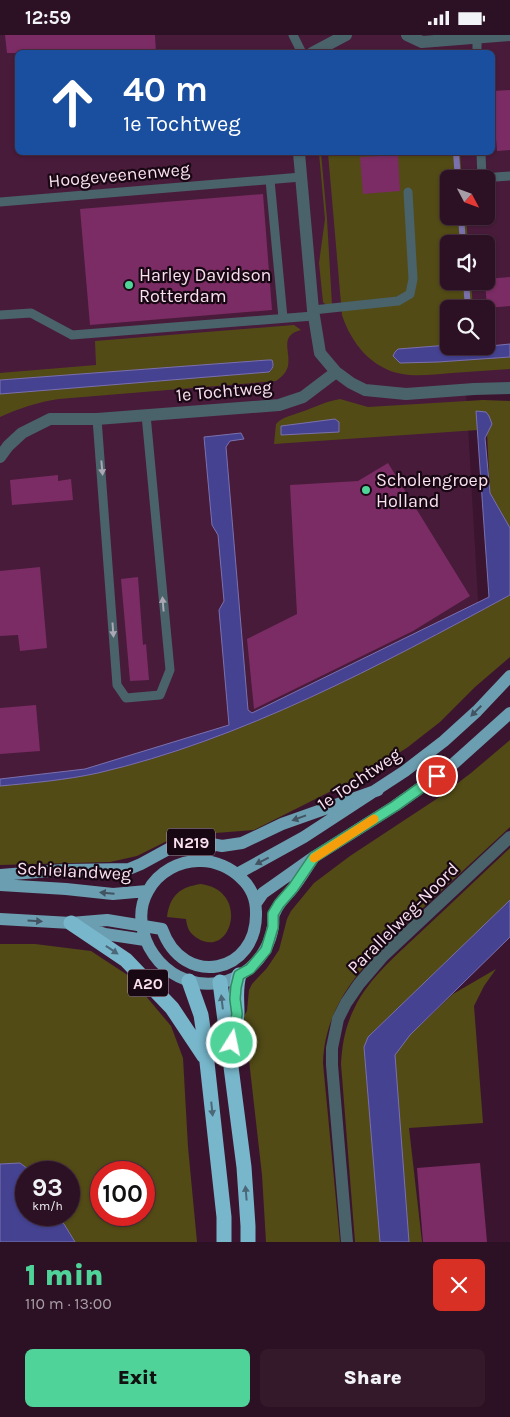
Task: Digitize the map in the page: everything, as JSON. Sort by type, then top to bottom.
[{"type":"highway","name":"A20","points":[[71,923],[126,959],[172,1008],[207,1060]]},
{"type":"highway","points":[[229,1057],[237,1014],[235,999],[239,975]]},
{"type":"highway","name":"A20","points":[[189,981],[201,1015],[224,1217],[224,1242]]},
{"type":"highway","points":[[220,982],[244,1167],[248,1242]]},
{"type":"main road","name":"1e Tochtweg","points":[[237,875],[304,837],[378,790],[444,741],[477,711],[510,676]]},
{"type":"main road","points":[[0,919],[71,923],[107,920],[162,929],[166,942],[174,953],[185,961],[198,966],[211,967],[224,964],[238,957],[248,947],[254,933],[256,903],[263,893],[314,857],[395,806],[451,766],[510,713]]},
{"type":"main road","name":"N219","points":[[0,875],[63,870],[129,869],[174,845],[185,842],[196,841],[222,846],[242,843],[282,824],[378,790]]},
{"type":"main road","points":[[147,891],[143,902],[142,925],[145,940],[152,954],[162,966],[175,975],[189,981],[204,984],[220,982],[250,969],[266,950],[273,927],[273,914],[314,857]]},
{"type":"main road","name":"N219","points":[[147,891],[162,874],[172,867],[188,862],[206,861],[217,863],[237,875],[249,887],[256,903]]},
{"type":"main road","name":"Schielandweg","points":[[0,885],[113,894],[147,891]]},
{"type":"main road","points":[[71,923],[105,933],[145,940]]},
{"type":"main road","points":[[220,982],[224,964]]},
{"type":"street","points":[[318,50],[346,35]]},
{"type":"street","points":[[407,35],[422,42],[510,35]]},
{"type":"street","points":[[299,155],[313,313],[320,353],[336,372],[365,390],[406,394],[510,388]]},
{"type":"street","name":"1e Tochtweg","points":[[0,457],[8,445],[22,433],[50,419],[97,419],[279,405],[303,397],[336,372]]},
{"type":"street","name":"Parallelweg-Noord","points":[[347,1242],[332,1065],[332,1048],[338,1019],[346,1003],[383,956],[510,837]]},
{"type":"lane","points":[[293,35],[300,50]]},
{"type":"lane","points":[[477,39],[477,50]]},
{"type":"lane","points":[[481,155],[482,178],[510,176]]},
{"type":"lane","name":"Hoogeveenenweg","points":[[0,203],[301,177]]},
{"type":"lane","points":[[270,180],[283,318]]},
{"type":"lane","points":[[0,315],[31,313],[72,335],[283,318],[398,301],[410,294],[413,279],[408,192]]},
{"type":"lane","points":[[97,419],[117,685],[126,698],[160,695],[170,670],[146,415]]},
{"type":"shaded area","points":[[0,35],[510,35],[510,389],[466,392],[480,635],[0,823]]},
{"type":"shaded area","points":[[319,155],[321,155],[327,219],[332,305],[327,306],[323,302],[319,263],[325,219]]},
{"type":"shaded area","points":[[328,155],[460,155],[461,170],[440,170],[440,225],[467,225],[467,235],[440,235],[440,290],[472,290],[472,300],[440,300],[440,346],[398,349],[438,362],[510,357],[510,369],[427,375],[402,374],[381,367],[372,361],[357,345],[342,315]]},
{"type":"shaded area","points":[[294,325],[301,330],[294,333],[288,341],[287,369],[276,381],[59,399],[29,406],[0,417],[0,394],[269,372],[273,368],[268,360],[0,380],[0,373],[96,365],[95,341]]},
{"type":"shaded area","points":[[510,344],[510,357],[400,363],[393,356],[398,349],[440,346],[440,355],[495,355],[495,346]]},
{"type":"shaded area","points":[[272,360],[272,368],[269,372],[0,394],[0,380]]},
{"type":"shaded area","points":[[340,399],[368,407],[483,400],[510,401],[510,528],[490,493],[487,433],[489,429],[486,412],[476,411],[478,430],[274,444],[276,424],[282,419]]},
{"type":"shaded area","points":[[476,411],[486,412],[492,424],[485,438],[490,493],[510,528],[510,595],[411,648],[309,698],[205,741],[151,759],[98,773],[0,786],[0,779],[85,769],[229,725],[219,610],[224,601],[218,535],[212,525],[204,437],[241,433],[244,439],[230,441],[226,447],[248,710],[252,713],[489,597]]},
{"type":"shaded area","points":[[335,419],[339,422],[339,432],[281,435],[281,426]]},
{"type":"shaded area","points":[[510,595],[510,657],[475,687],[440,722],[408,747],[371,771],[254,830],[177,836],[137,856],[110,862],[0,865],[0,786],[98,773],[151,759],[205,741],[309,698],[411,648]]},
{"type":"shaded area","points":[[510,740],[510,827],[373,956],[344,994],[333,1015],[326,1038],[323,1063],[340,1242],[266,1242],[262,1175],[244,1016],[247,1011],[249,990],[279,950],[291,911],[314,883],[350,856],[438,798]]},
{"type":"shaded area","points":[[510,848],[510,900],[368,1037],[364,1048],[380,1242],[355,1242],[341,1064],[344,1036],[348,1023],[360,997],[385,966]]},
{"type":"shaded area","points":[[201,884],[217,889],[226,898],[231,910],[230,922],[226,932],[219,940],[209,942],[197,938],[190,932],[186,919],[167,917],[168,909],[177,893],[187,887]]},
{"type":"shaded area","points":[[510,900],[510,937],[410,1035],[395,1055],[409,1242],[380,1242],[364,1047],[368,1037]]},
{"type":"shaded area","points":[[0,944],[35,944],[91,951],[129,976],[171,1026],[183,1058],[188,1147],[197,1242],[75,1242],[65,1226],[80,1226],[80,1161],[15,1161],[15,1163],[0,1164]]},
{"type":"shaded area","points":[[496,969],[484,986],[474,1006],[483,1123],[409,1128],[422,1242],[409,1242],[394,1055],[410,1035],[453,994]]},
{"type":"shaded area","points":[[15,1163],[15,1226],[65,1226],[75,1242],[0,1242],[0,1164]]},
{"type":"building","points":[[5,35],[155,35],[156,50],[15,50],[15,53],[7,53]]},
{"type":"building","points":[[510,90],[510,150],[497,151],[495,91]]},
{"type":"building","points":[[398,155],[400,191],[363,194],[360,157]]},
{"type":"building","points":[[263,194],[272,310],[90,325],[80,209]]},
{"type":"building","points":[[510,277],[510,306],[495,307],[495,300],[486,300],[486,290],[495,290],[495,278]]},
{"type":"building","points":[[388,463],[470,596],[413,631],[254,709],[247,639],[297,614],[290,485],[358,481]]},
{"type":"building","points":[[58,475],[58,481],[71,479],[73,500],[12,505],[10,480]]},
{"type":"building","points":[[40,567],[47,648],[20,651],[18,635],[0,636],[0,571]]},
{"type":"building","points":[[138,577],[143,645],[146,644],[149,680],[130,681],[121,579]]},
{"type":"building","points":[[36,705],[40,751],[0,754],[0,708]]},
{"type":"building","points":[[480,1163],[487,1242],[423,1242],[417,1168]]},
{"type":"waterway","points":[[456,155],[457,170]]},
{"type":"waterway","points":[[462,225],[462,235]]},
{"type":"waterway","points":[[467,290],[467,300]]},
{"type":"slow traffic","points":[[314,858],[374,819]]},
{"type":"place","name":"Harley Davidson Rotterdam","points":[[129,285]]},
{"type":"place","name":"Scholengroep Holland","points":[[366,490]]},
{"type":"route","points":[[232,1043],[237,1014],[235,999],[239,975],[250,969],[266,950],[273,927],[273,914],[314,857],[395,806],[437,776]]}]
